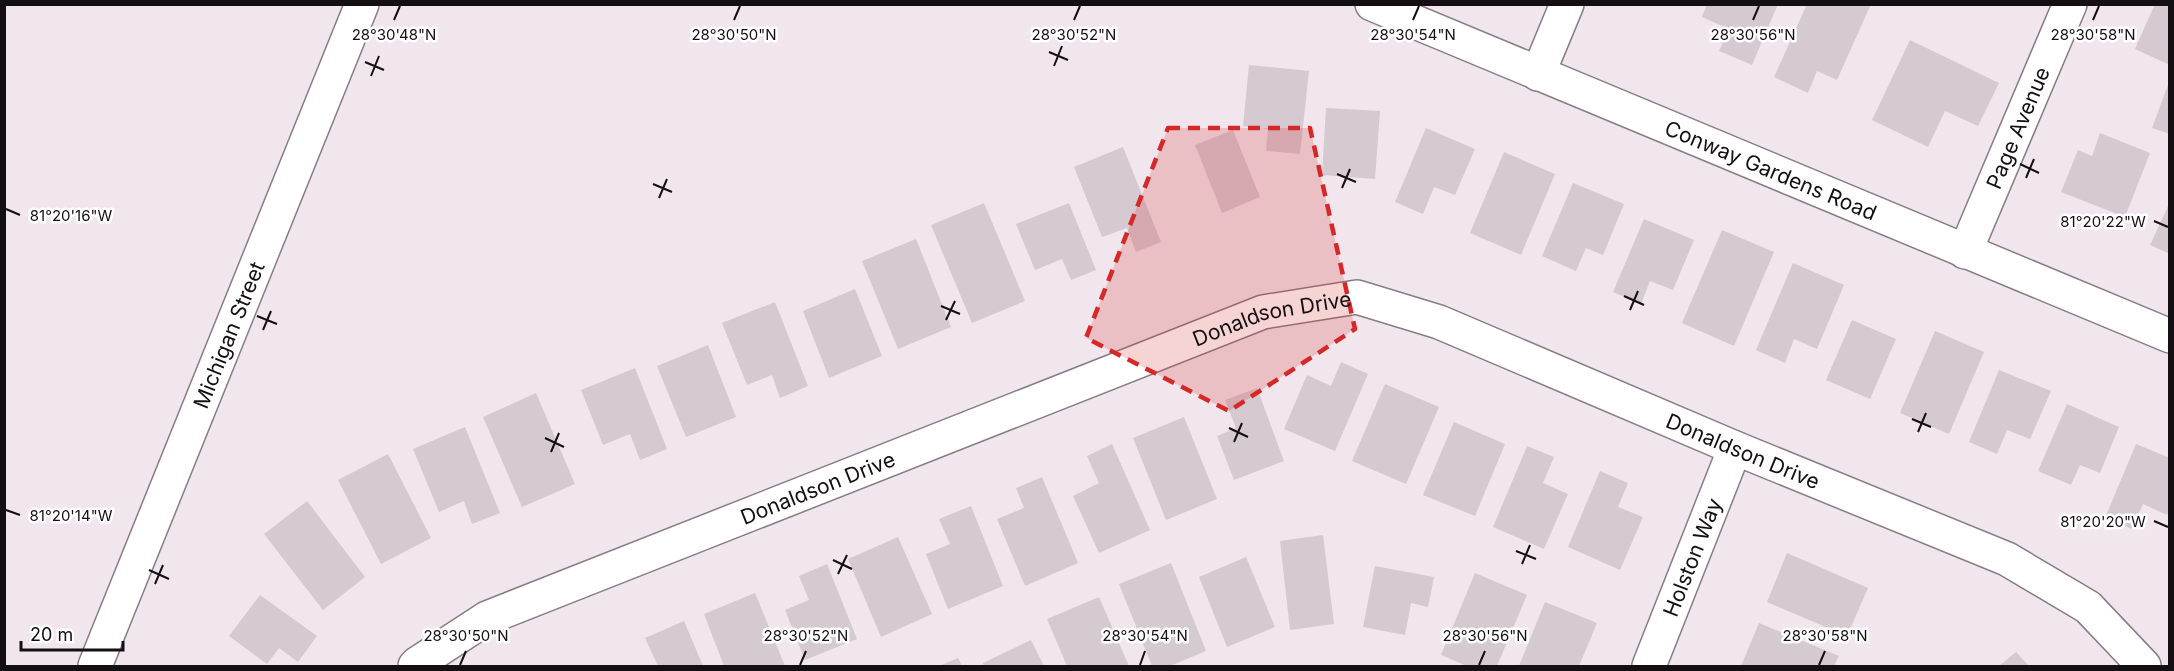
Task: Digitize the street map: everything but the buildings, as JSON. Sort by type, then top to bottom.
[{"type":"street","name":"Michigan Street","points":[[95,666],[362,4]]},
{"type":"street","name":"Conway Gardens Road","points":[[1372,4],[2169,336]]},
{"type":"street","points":[[1538,74],[1567,4]]},
{"type":"street","name":"Page Avenue","points":[[1965,252],[2070,4]]},
{"type":"street","name":"Donaldson Drive","points":[[415,666],[487,618],[1263,312],[1357,297],[1438,322],[1735,448],[2007,559],[2088,607],[2144,666]]},
{"type":"street","name":"Holston Way","points":[[1649,666],[1735,448]]},
{"type":"highlighted area","points":[[1168,128],[1310,128],[1355,329],[1229,411],[1086,338]]}]
